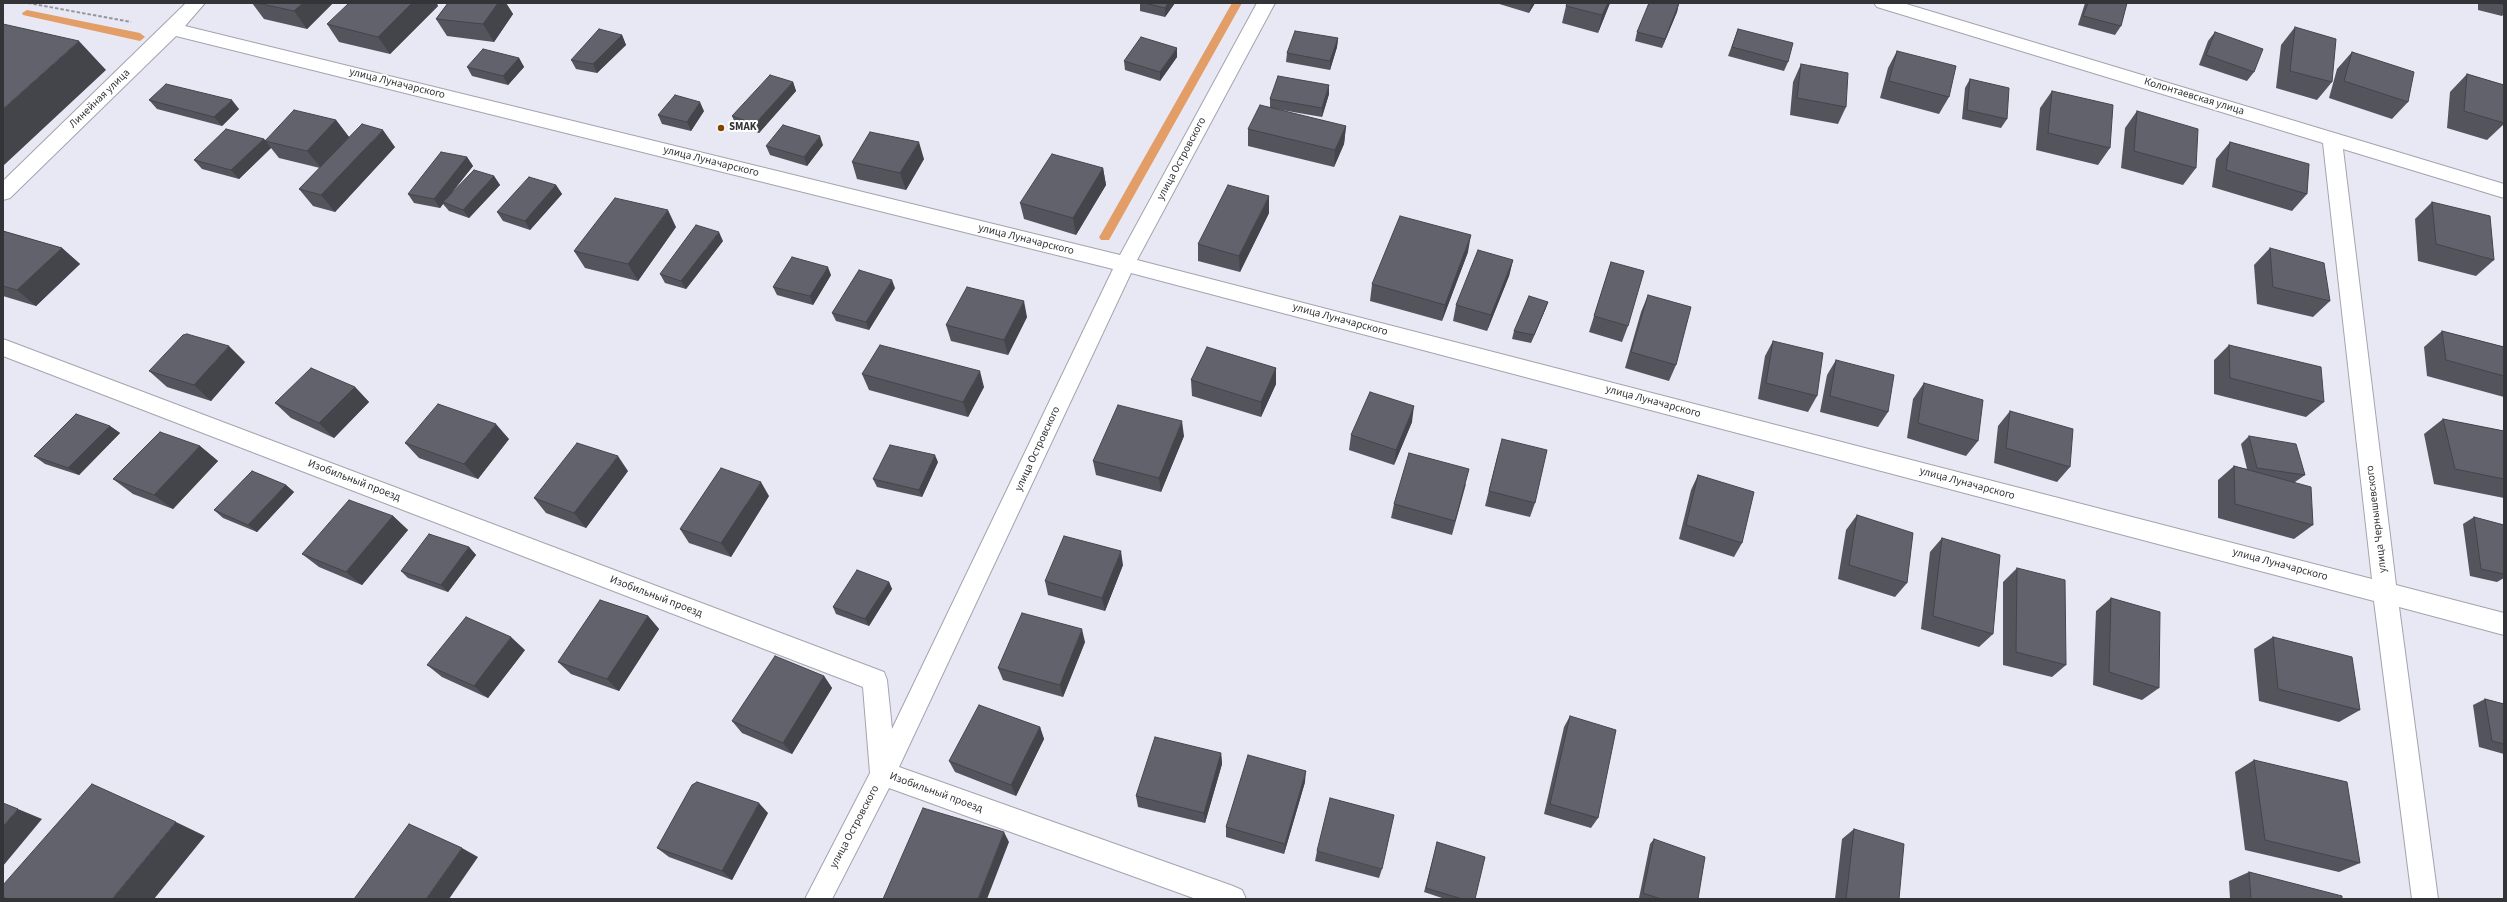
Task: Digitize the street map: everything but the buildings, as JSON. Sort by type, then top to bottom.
[{"type":"street","name":"Линейная улица","points":[[3,193],[172,29],[196,3]]},
{"type":"street","name":"улица Островского","points":[[818,899],[883,774],[1125,264],[1266,3]]},
{"type":"street","name":"Колонтаевская улица","points":[[1883,3],[2504,191]]},
{"type":"street","name":"улица Луначарского","points":[[172,29],[1125,264],[2504,624]]},
{"type":"street","name":"улица Чернышевского","points":[[2332,139],[2385,593],[2425,899]]},
{"type":"street","name":"Изобильный проезд","points":[[3,347],[875,680],[883,774],[1233,899]]},
{"type":"path","points":[[28,3],[172,29]]},
{"type":"waterway","points":[[1105,237],[1237,3]]},
{"type":"waterway","points":[[27,13],[140,37]]},
{"type":"place","name":"SMAK","points":[[721,128]]}]
